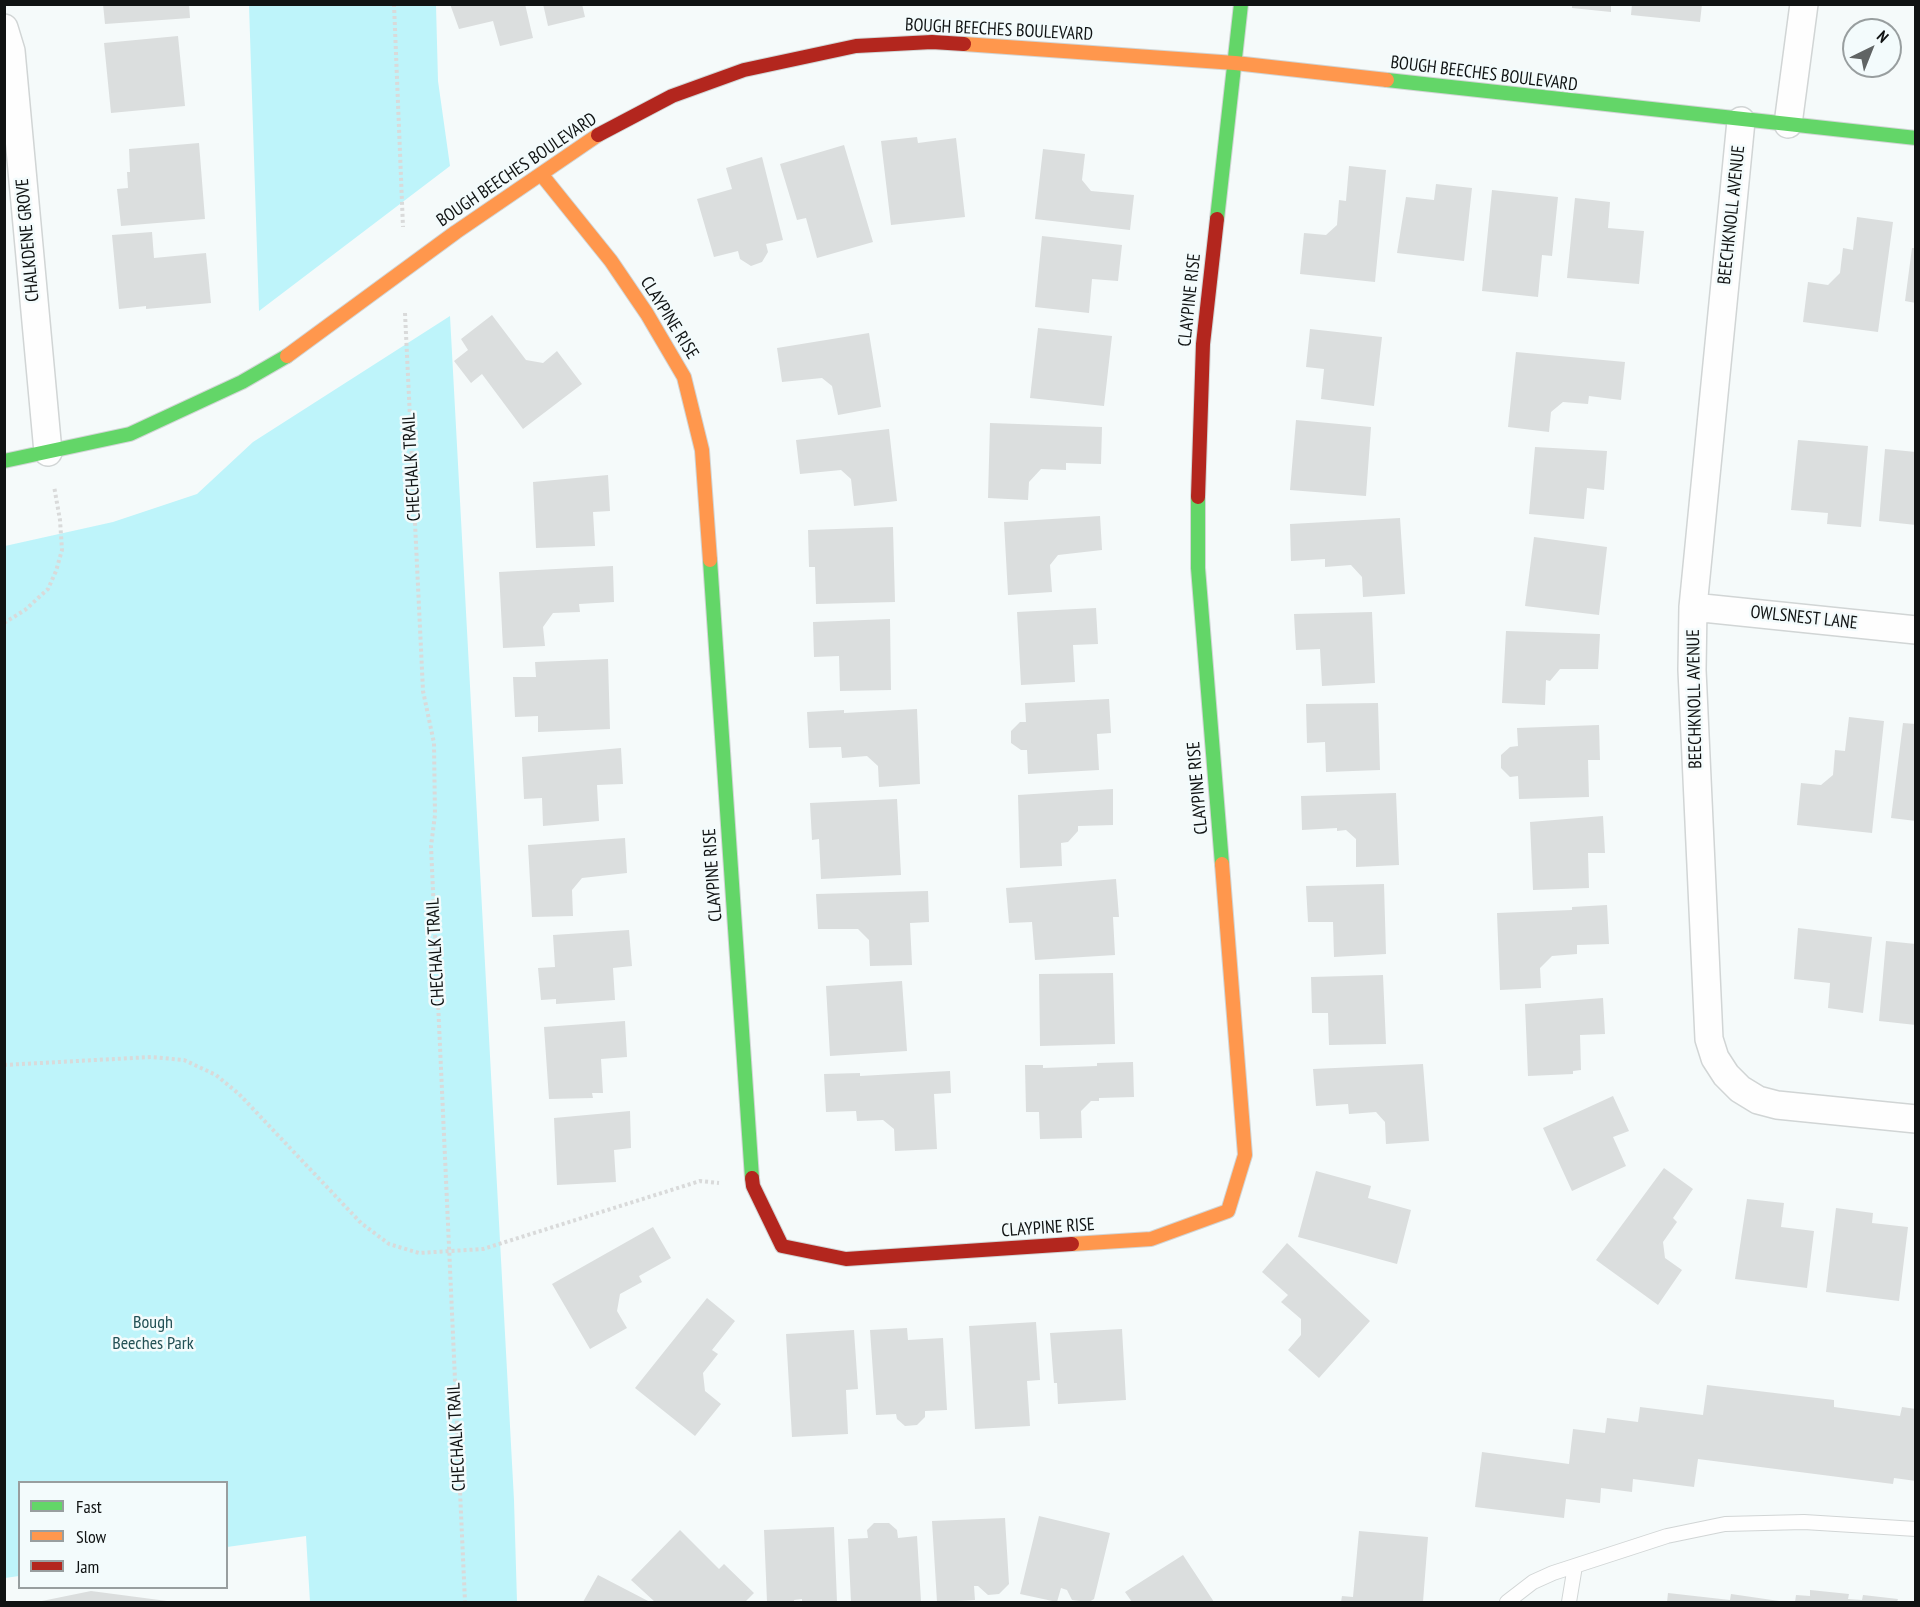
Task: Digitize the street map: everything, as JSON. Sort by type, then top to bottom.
[{"type":"street","name":"CLAYPINE RISE","points":[[541,174],[611,261],[647,314],[684,376],[702,450],[753,1186],[782,1246],[846,1259],[1151,1239],[1228,1211],[1245,1155],[1198,568],[1198,455],[1203,344],[1241,4]]},
{"type":"street","points":[[1788,124],[1804,4]]},
{"type":"street","name":"CHALKDENE GROVE","points":[[4,28],[11,51],[48,452]]},
{"type":"street","name":"BOUGH BEECHES BOULEVARD","points":[[4,461],[130,434],[243,382],[296,350],[456,232],[604,131],[672,96],[744,70],[818,52],[856,46],[932,42],[1235,63],[1741,122],[1788,124],[1916,138]]},
{"type":"street","name":"BEECHKNOLL AVENUE","points":[[1741,122],[1694,607],[1692,670],[1708,1029],[1715,1058],[1733,1083],[1767,1103],[1916,1119]]},
{"type":"street","name":"OWLSNEST LANE","points":[[1694,607],[1916,630]]},
{"type":"lane","points":[[1508,1602],[1533,1582],[1575,1566],[1667,1536],[1725,1524],[1804,1522],[1916,1528]]},
{"type":"lane","points":[[1569,1602],[1575,1566]]},
{"type":"path","points":[[394,4],[403,232]]},
{"type":"path","name":"CHECHALK TRAIL","points":[[405,302],[423,691],[434,743],[435,815],[431,846],[465,1602]]},
{"type":"path","points":[[4,623],[25,610],[48,589],[62,550],[60,520],[48,452]]},
{"type":"path","points":[[4,1065],[151,1057],[184,1060],[216,1075],[239,1094],[361,1223],[389,1245],[419,1253],[483,1249],[700,1181],[753,1186]]},
{"type":"green space","points":[[249,5],[436,5],[438,81],[450,166],[259,311]]},
{"type":"green space","name":"Bough Beeches Park","points":[[450,316],[514,1500],[517,1602],[310,1602],[306,1536],[228,1547],[228,1481],[18,1481],[18,1576],[5,1578],[5,546],[113,522],[197,494],[253,442]]},
{"type":"building","points":[[103,4],[189,4],[190,18],[105,24]]},
{"type":"building","points":[[450,4],[525,4],[533,38],[500,46],[493,21],[459,29]]},
{"type":"building","points":[[543,4],[582,4],[585,17],[548,26]]},
{"type":"building","points":[[1572,4],[1611,4],[1611,12],[1572,8]]},
{"type":"building","points":[[1632,4],[1702,4],[1700,22],[1631,15]]},
{"type":"building","points":[[178,36],[185,106],[111,113],[104,43]]},
{"type":"building","points":[[917,137],[918,143],[956,138],[965,217],[891,225],[881,141]]},
{"type":"building","points":[[199,143],[205,219],[121,226],[117,189],[128,188],[129,149]]},
{"type":"building","points":[[844,145],[873,242],[817,258],[806,218],[797,220],[780,164]]},
{"type":"building","points":[[1043,149],[1085,154],[1082,180],[1091,191],[1134,195],[1130,230],[1035,219]]},
{"type":"building","points":[[762,157],[783,240],[766,244],[768,252],[762,262],[751,266],[740,259],[738,251],[714,257],[697,199],[732,189],[726,168]]},
{"type":"building","points":[[1349,166],[1386,170],[1375,282],[1300,274],[1304,233],[1326,235],[1337,225],[1339,200],[1346,201]]},
{"type":"building","points":[[1436,184],[1472,188],[1464,261],[1397,253],[1406,197],[1434,200]]},
{"type":"building","points":[[1492,190],[1558,197],[1552,256],[1542,255],[1538,297],[1482,291]]},
{"type":"building","points":[[1575,198],[1610,202],[1608,228],[1644,231],[1639,284],[1567,278]]},
{"type":"building","points":[[1857,217],[1893,222],[1878,332],[1803,322],[1808,282],[1828,285],[1840,273],[1843,248],[1853,250]]},
{"type":"building","points":[[152,232],[154,258],[206,253],[211,303],[119,309],[112,235]]},
{"type":"building","points":[[1042,236],[1122,245],[1118,281],[1092,279],[1089,313],[1035,307]]},
{"type":"building","points":[[1912,248],[1916,248],[1916,303],[1905,301]]},
{"type":"building","points":[[492,315],[526,360],[543,363],[557,351],[582,384],[523,429],[482,374],[471,383],[454,361],[468,350],[461,339]]},
{"type":"building","points":[[1038,328],[1112,336],[1104,406],[1030,398]]},
{"type":"building","points":[[1310,329],[1382,337],[1374,406],[1321,399],[1324,369],[1306,367]]},
{"type":"building","points":[[869,333],[881,407],[838,415],[832,386],[822,378],[782,382],[777,348]]},
{"type":"building","points":[[1516,352],[1625,362],[1621,400],[1589,396],[1588,404],[1563,402],[1551,412],[1549,432],[1508,427]]},
{"type":"building","points":[[1296,420],[1371,427],[1366,496],[1290,490]]},
{"type":"building","points":[[990,423],[1102,427],[1101,464],[1066,463],[1066,470],[1041,469],[1029,482],[1028,500],[988,498]]},
{"type":"building","points":[[889,429],[897,501],[854,506],[851,479],[841,470],[800,474],[796,440]]},
{"type":"building","points":[[1798,440],[1868,446],[1861,527],[1827,524],[1828,513],[1791,510]]},
{"type":"building","points":[[1535,447],[1607,451],[1604,490],[1587,488],[1584,519],[1529,514]]},
{"type":"building","points":[[1885,449],[1916,452],[1916,525],[1879,521]]},
{"type":"building","points":[[608,475],[610,511],[593,512],[595,546],[536,548],[533,482]]},
{"type":"building","points":[[1100,516],[1102,550],[1058,555],[1050,565],[1052,592],[1008,595],[1004,522]]},
{"type":"building","points":[[1400,518],[1405,594],[1363,597],[1362,577],[1351,565],[1325,567],[1325,559],[1291,561],[1290,524]]},
{"type":"building","points":[[893,527],[895,602],[816,604],[815,567],[809,567],[808,530]]},
{"type":"building","points":[[1534,537],[1607,547],[1599,615],[1525,606]]},
{"type":"building","points":[[613,566],[614,602],[579,604],[580,612],[553,613],[543,627],[545,646],[503,648],[499,572]]},
{"type":"building","points":[[1096,608],[1098,644],[1073,645],[1075,682],[1021,685],[1017,612]]},
{"type":"building","points":[[1372,612],[1375,683],[1322,686],[1320,649],[1296,650],[1294,614]]},
{"type":"building","points":[[890,619],[891,690],[840,691],[839,656],[814,657],[813,622]]},
{"type":"building","points":[[1506,631],[1600,634],[1598,669],[1560,669],[1550,681],[1546,680],[1545,705],[1502,703]]},
{"type":"building","points":[[608,659],[610,729],[538,732],[538,716],[515,717],[513,677],[536,677],[535,662]]},
{"type":"building","points":[[1109,699],[1111,733],[1097,734],[1099,770],[1028,774],[1027,750],[1021,750],[1011,743],[1011,731],[1020,722],[1026,722],[1025,703]]},
{"type":"building","points":[[1378,703],[1380,770],[1326,772],[1325,742],[1307,743],[1306,704]]},
{"type":"building","points":[[917,709],[920,784],[879,787],[878,766],[867,756],[842,758],[841,747],[809,748],[807,712],[844,710],[844,713]]},
{"type":"building","points":[[1849,717],[1884,721],[1872,833],[1797,825],[1801,783],[1821,785],[1833,775],[1835,750],[1845,751]]},
{"type":"building","points":[[1903,723],[1916,724],[1916,821],[1891,818]]},
{"type":"building","points":[[1599,725],[1600,760],[1588,760],[1589,797],[1519,799],[1518,776],[1510,777],[1501,768],[1501,755],[1510,747],[1518,746],[1517,728]]},
{"type":"building","points":[[621,748],[623,784],[597,785],[599,821],[543,826],[542,798],[524,799],[522,757]]},
{"type":"building","points":[[1113,789],[1113,825],[1078,826],[1078,831],[1068,842],[1061,843],[1062,866],[1020,868],[1018,795]]},
{"type":"building","points":[[1396,793],[1399,865],[1356,867],[1356,839],[1346,830],[1337,831],[1337,828],[1302,830],[1301,796]]},
{"type":"building","points":[[897,799],[901,875],[821,879],[819,839],[812,840],[810,803]]},
{"type":"building","points":[[1603,816],[1605,853],[1588,853],[1589,888],[1533,890],[1530,822]]},
{"type":"building","points":[[625,838],[627,873],[582,878],[572,890],[573,916],[532,917],[528,845]]},
{"type":"building","points":[[1116,879],[1119,917],[1113,917],[1115,955],[1035,960],[1032,922],[1009,923],[1006,888]]},
{"type":"building","points":[[1384,884],[1386,954],[1334,957],[1333,922],[1308,922],[1306,886]]},
{"type":"building","points":[[928,891],[929,922],[910,923],[912,965],[870,966],[869,940],[858,929],[818,929],[816,894]]},
{"type":"building","points":[[1607,905],[1609,944],[1577,945],[1577,954],[1552,956],[1540,968],[1541,988],[1500,990],[1497,913],[1572,910],[1572,907]]},
{"type":"building","points":[[1798,928],[1872,937],[1863,1013],[1828,1008],[1830,983],[1794,979]]},
{"type":"building","points":[[629,930],[632,966],[613,968],[615,1000],[556,1004],[556,999],[541,1000],[538,968],[555,967],[553,935]]},
{"type":"building","points":[[1886,941],[1916,944],[1916,1025],[1879,1021]]},
{"type":"building","points":[[1113,973],[1115,1044],[1040,1046],[1039,974]]},
{"type":"building","points":[[1383,975],[1386,1044],[1329,1045],[1328,1013],[1312,1013],[1311,977]]},
{"type":"building","points":[[902,981],[907,1051],[830,1056],[826,986]]},
{"type":"building","points":[[1603,998],[1605,1034],[1580,1035],[1581,1070],[1573,1071],[1573,1074],[1528,1076],[1525,1004]]},
{"type":"building","points":[[625,1021],[627,1057],[601,1059],[603,1093],[592,1093],[593,1098],[549,1099],[544,1027]]},
{"type":"building","points":[[1133,1062],[1134,1097],[1099,1098],[1099,1101],[1091,1101],[1081,1111],[1082,1138],[1040,1139],[1039,1112],[1026,1112],[1025,1065],[1043,1065],[1043,1068]]},
{"type":"building","points":[[1423,1064],[1429,1141],[1386,1144],[1385,1122],[1376,1112],[1349,1114],[1348,1104],[1316,1106],[1313,1069]]},
{"type":"building","points":[[950,1071],[951,1093],[934,1094],[937,1149],[895,1151],[894,1129],[883,1120],[857,1121],[856,1111],[826,1112],[824,1074],[860,1073],[860,1076]]},
{"type":"building","points":[[1613,1096],[1629,1131],[1613,1137],[1626,1166],[1572,1191],[1543,1128]]},
{"type":"building","points":[[630,1111],[631,1148],[614,1150],[616,1182],[557,1185],[554,1118]]},
{"type":"building","points":[[1664,1168],[1693,1189],[1673,1218],[1677,1222],[1663,1242],[1665,1258],[1682,1270],[1658,1305],[1596,1260]]},
{"type":"building","points":[[1316,1171],[1371,1186],[1368,1198],[1411,1210],[1397,1264],[1298,1237]]},
{"type":"building","points":[[1747,1199],[1784,1203],[1781,1227],[1814,1231],[1807,1288],[1735,1279]]},
{"type":"building","points":[[1836,1208],[1873,1213],[1872,1223],[1908,1227],[1899,1301],[1826,1292]]},
{"type":"building","points":[[653,1227],[671,1258],[639,1276],[642,1282],[620,1294],[617,1311],[627,1328],[590,1349],[552,1284]]},
{"type":"building","points":[[1287,1243],[1370,1321],[1319,1378],[1288,1350],[1301,1335],[1301,1319],[1281,1302],[1288,1295],[1262,1272]]},
{"type":"building","points":[[707,1298],[735,1321],[712,1350],[718,1354],[703,1373],[705,1391],[721,1404],[695,1436],[635,1388]]},
{"type":"building","points":[[1036,1322],[1040,1380],[1027,1381],[1030,1426],[975,1429],[969,1326]]},
{"type":"building","points":[[907,1328],[908,1340],[943,1338],[947,1410],[925,1411],[925,1417],[917,1425],[905,1426],[897,1419],[896,1414],[876,1415],[870,1330]]},
{"type":"building","points":[[1122,1329],[1126,1400],[1058,1404],[1050,1333]]},
{"type":"building","points":[[854,1330],[858,1389],[846,1390],[848,1434],[792,1437],[786,1334]]},
{"type":"building","points":[[1707,1385],[1834,1400],[1834,1407],[1900,1416],[1902,1407],[1916,1409],[1916,1481],[1894,1478],[1893,1484],[1698,1459],[1694,1487],[1633,1479],[1632,1492],[1601,1488],[1600,1503],[1566,1499],[1564,1518],[1475,1507],[1482,1452],[1569,1464],[1573,1429],[1605,1433],[1607,1418],[1638,1422],[1640,1407],[1703,1415]]},
{"type":"building","points":[[1039,1516],[1110,1533],[1094,1599],[1089,1602],[1072,1600],[1067,1590],[1061,1588],[1057,1602],[1020,1594]]},
{"type":"building","points":[[1005,1518],[1009,1584],[999,1594],[988,1595],[978,1586],[974,1586],[975,1600],[937,1602],[932,1521]]},
{"type":"building","points":[[874,1523],[889,1523],[897,1530],[898,1538],[917,1536],[921,1601],[851,1602],[848,1539],[868,1538],[867,1530]]},
{"type":"building","points":[[834,1527],[837,1602],[802,1602],[802,1599],[794,1600],[794,1602],[767,1602],[764,1530]]},
{"type":"building","points":[[680,1530],[719,1569],[724,1564],[754,1593],[745,1602],[655,1602],[631,1580]]},
{"type":"building","points":[[1359,1531],[1428,1537],[1423,1602],[1341,1602],[1342,1596],[1353,1597]]},
{"type":"building","points":[[1183,1555],[1214,1602],[1132,1602],[1125,1592]]},
{"type":"building","points":[[598,1575],[650,1602],[583,1602]]},
{"type":"building","points":[[1810,1590],[1849,1594],[1848,1599],[1862,1600],[1863,1595],[1898,1599],[1897,1602],[1795,1602],[1796,1595],[1810,1596]]},
{"type":"building","points":[[91,1591],[167,1601],[167,1602],[37,1602]]},
{"type":"building","points":[[1668,1593],[1730,1600],[1731,1594],[1786,1602],[1667,1602]]},
{"type":"traffic: fast","points":[[1217,219],[1241,4]]},
{"type":"traffic: fast","points":[[1387,80],[1916,138]]},
{"type":"traffic: fast","points":[[4,461],[130,434],[242,382],[287,356]]},
{"type":"traffic: fast","points":[[1198,497],[1198,568],[1222,864]]},
{"type":"traffic: fast","points":[[710,560],[752,1178]]},
{"type":"traffic: slow","points":[[964,44],[1235,63],[1387,80]]},
{"type":"traffic: slow","points":[[287,356],[456,232],[598,135]]},
{"type":"traffic: slow","points":[[541,174],[611,261],[647,314],[684,377],[702,450],[710,560]]},
{"type":"traffic: slow","points":[[1072,1244],[1151,1239],[1228,1211],[1245,1155],[1222,864]]},
{"type":"traffic: jam","points":[[598,135],[672,96],[744,70],[856,46],[932,42],[964,44]]},
{"type":"traffic: jam","points":[[1198,497],[1203,344],[1217,219]]},
{"type":"traffic: jam","points":[[752,1178],[753,1186],[782,1246],[846,1259],[1072,1244]]}]
